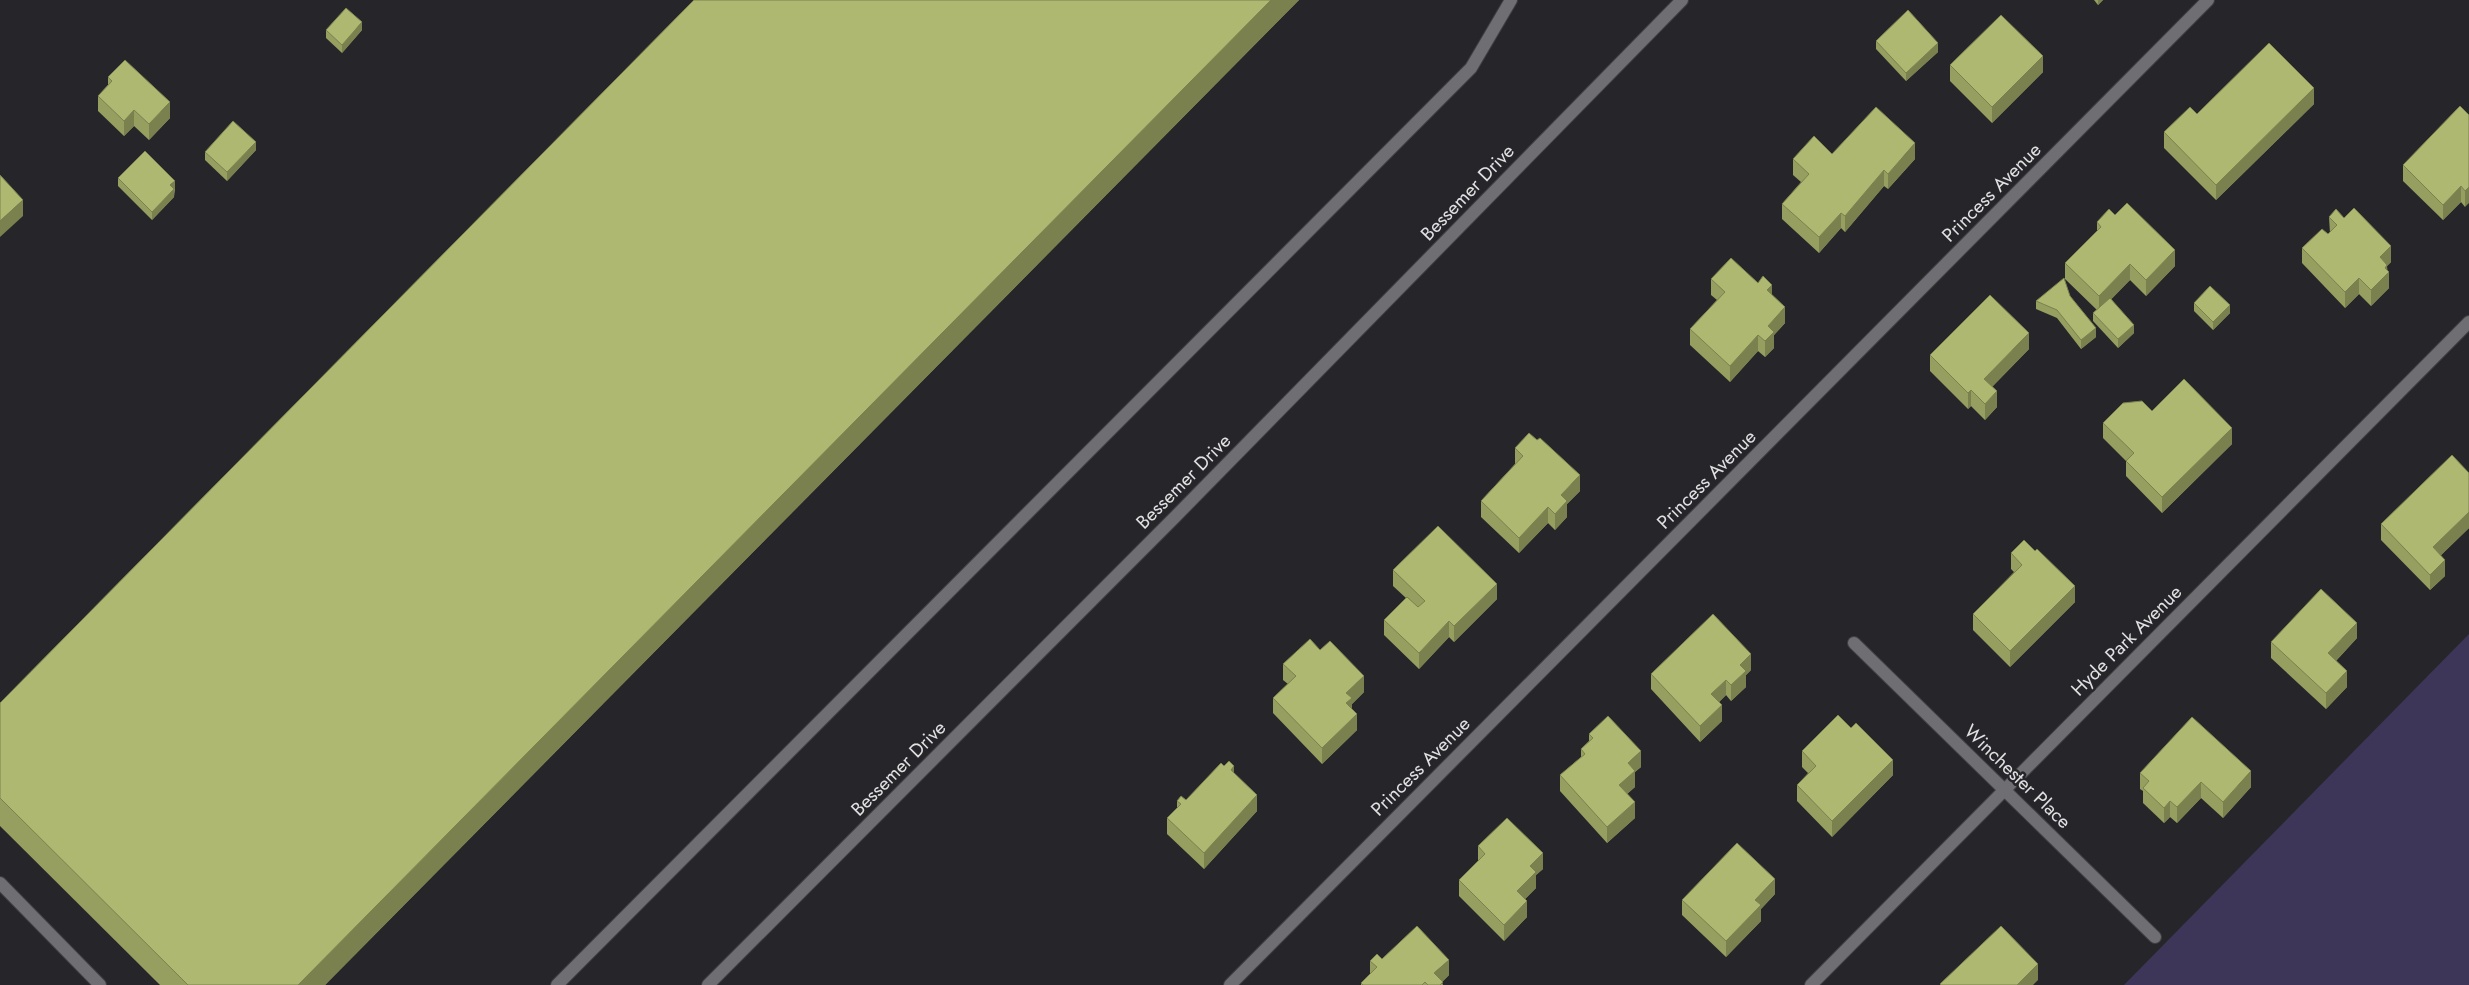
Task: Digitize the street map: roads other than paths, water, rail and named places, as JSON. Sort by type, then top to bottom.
[{"type":"street","points":[[557,985],[1471,68],[1511,0]]},
{"type":"street","name":"Bessemer Drive","points":[[708,985],[1175,517],[1682,0]]},
{"type":"street","name":"Princess Avenue","points":[[1230,985],[2208,0]]},
{"type":"street","name":"Hyde Park Avenue","points":[[1811,985],[2469,322]]},
{"type":"street","name":"Winchester Place","points":[[1854,643],[2155,937]]},
{"type":"street","points":[[0,883],[100,985]]}]
